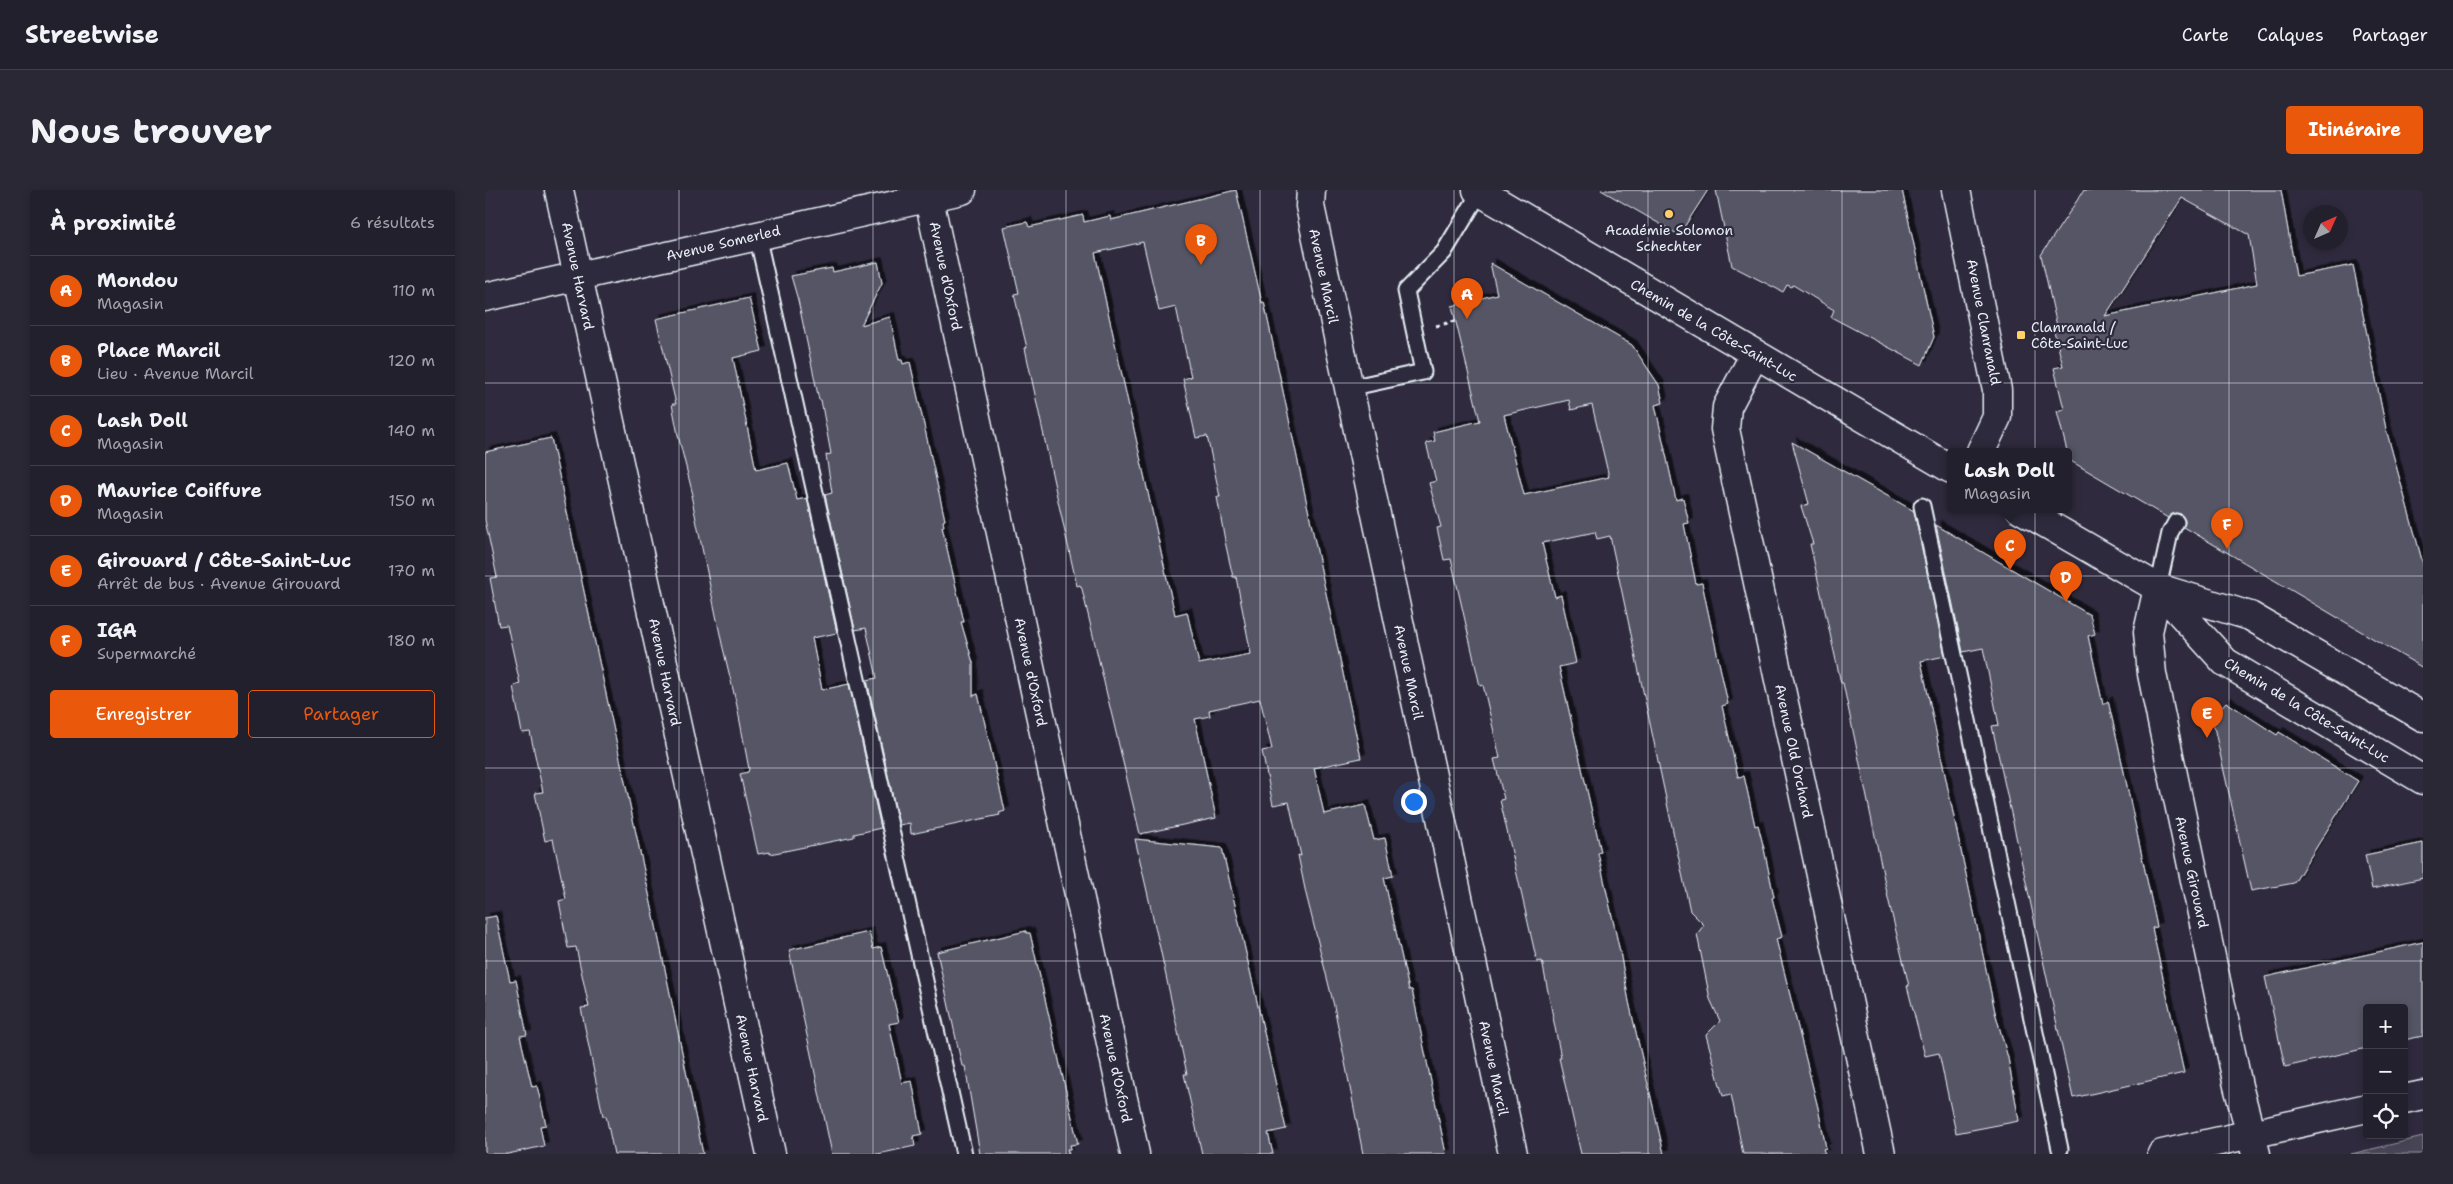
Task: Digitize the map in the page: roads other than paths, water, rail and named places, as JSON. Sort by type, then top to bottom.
[{"type":"street","name":"Avenue Harvard","points":[[559,190],[771,1154]]},
{"type":"street","name":"Avenue Somerled","points":[[485,297],[578,277],[928,194],[962,190]]},
{"type":"street","name":"Avenue Marcil","points":[[1311,190],[1309,206],[1513,1154]]},
{"type":"street","name":"Avenue Clanranald","points":[[1956,190],[1997,390],[1997,417],[1982,448]]},
{"type":"street","name":"Chemin de la Côte-Saint-Luc","points":[[1479,191],[1947,467]]},
{"type":"street","name":"Avenue d'Oxford","points":[[928,194],[1135,1154]]},
{"type":"street","name":"Avenue Old Orchard","points":[[1755,354],[1727,407],[1725,429],[1881,1154]]},
{"type":"street","name":"Chemin de la Côte-Saint-Luc","points":[[2028,513],[2158,588],[2250,616],[2423,717]]},
{"type":"street","name":"Chemin de la Côte-Saint-Luc","points":[[2158,588],[2225,662],[2423,780]]},
{"type":"street","name":"Avenue Girouard","points":[[2158,588],[2149,632],[2152,674],[2194,883],[2253,1144]]},
{"type":"street","points":[[2408,1098],[2423,1095]]},
{"type":"street","points":[[2161,1154],[2253,1144],[2363,1109]]},
{"type":"lane","points":[[1349,388],[1423,372],[1406,291],[1444,252],[1479,191]]},
{"type":"lane","points":[[757,235],[963,1154]]},
{"type":"lane","points":[[1923,506],[2060,1149]]},
{"type":"lane","points":[[2158,588],[2170,533],[2176,522]]},
{"type":"place","name":"Académie Solomon Schechter","points":[[1669,214]]},
{"type":"place","name":"Place Marcil","points":[[1201,265]]},
{"type":"place","name":"Mondou","points":[[1467,319]]},
{"type":"place","name":"Clanranald / Côte-Saint-Luc","points":[[2021,335]]},
{"type":"place","name":"IGA","points":[[2227,549]]},
{"type":"place","name":"Lash Doll","points":[[2010,570]]},
{"type":"place","name":"Maurice Coiffure","points":[[2066,602]]},
{"type":"place","name":"Girouard / Côte-Saint-Luc","points":[[2207,738]]}]
